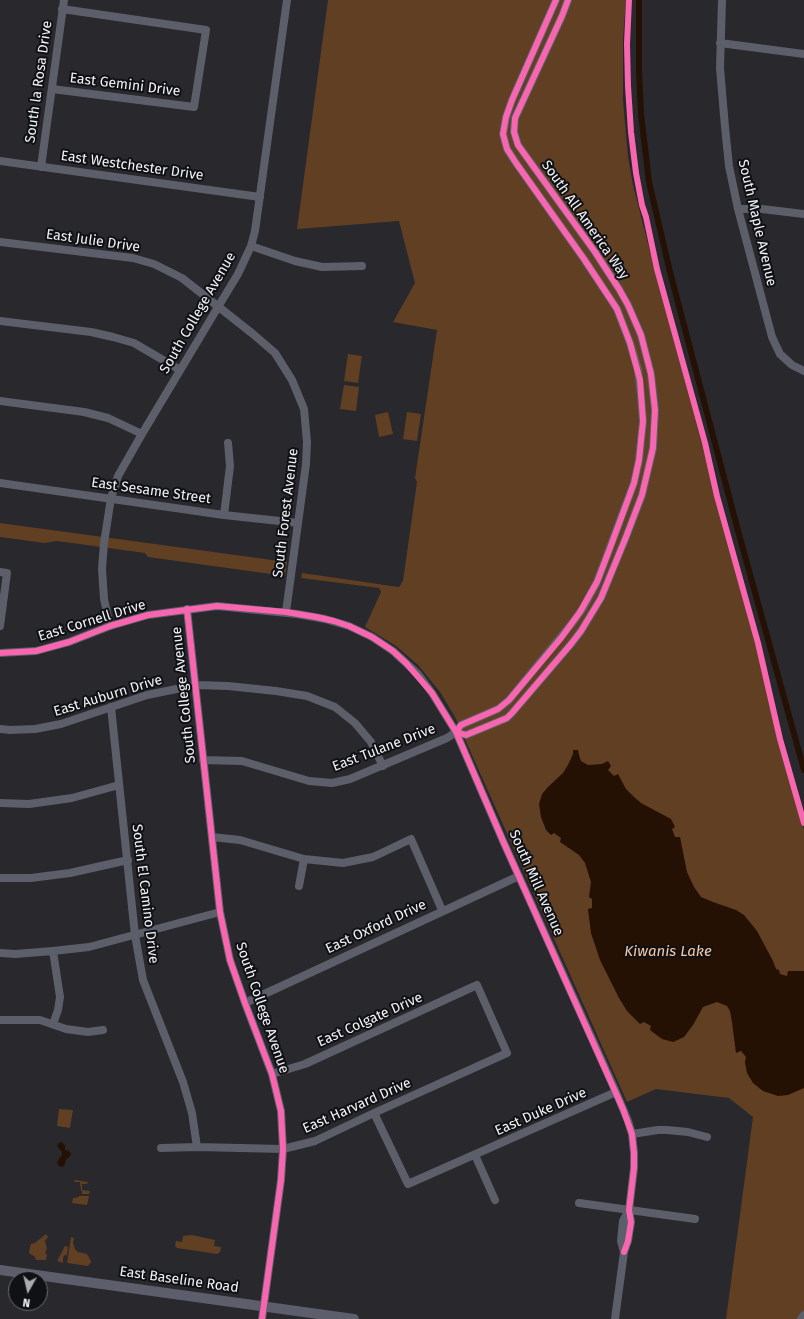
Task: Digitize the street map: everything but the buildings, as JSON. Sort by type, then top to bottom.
[{"type":"main road","name":"East Baseline Road","points":[[0,1270],[354,1319]]},
{"type":"street","name":"South la Rosa Drive","points":[[41,167],[64,0]]},
{"type":"street","name":"South College Avenue","points":[[110,626],[104,599],[102,569],[104,543],[111,498],[118,476],[238,274],[251,246],[255,232],[287,0]]},
{"type":"street","name":"South All America Way","points":[[556,0],[519,83],[506,117],[503,134],[516,163],[617,309],[633,353],[639,375],[643,421],[639,460],[634,483],[596,582],[580,612],[561,638],[510,700],[498,708],[461,725],[456,732],[466,735],[507,718],[571,644],[590,618],[609,581],[642,495],[653,448],[655,410],[651,374],[641,335],[628,305],[587,241],[531,164],[515,138],[514,132],[516,118],[568,0]]},
{"type":"street","name":"South Maple Avenue","points":[[722,0],[720,68],[729,166],[738,209],[772,337],[780,354],[792,365],[804,371]]},
{"type":"street","name":"East Gemini Drive","points":[[52,89],[194,107],[206,30],[62,9]]},
{"type":"street","points":[[720,43],[804,54]]},
{"type":"street","points":[[519,83],[530,88]]},
{"type":"street","name":"East Westchester Drive","points":[[0,161],[260,197]]},
{"type":"street","points":[[738,209],[762,209],[804,214]]},
{"type":"street","points":[[576,248],[587,241]]},
{"type":"street","name":"East Julie Drive","points":[[0,242],[132,258],[154,264],[182,278],[218,307]]},
{"type":"street","points":[[251,246],[295,261],[322,267],[362,266]]},
{"type":"street","name":"South Forest Avenue","points":[[218,307],[254,334],[275,354],[292,380],[304,409],[307,442],[306,464],[286,612]]},
{"type":"street","points":[[0,321],[91,332],[114,337],[134,343],[180,370]]},
{"type":"street","points":[[0,401],[84,412],[108,418],[142,434]]},
{"type":"street","points":[[224,515],[230,466],[228,443]]},
{"type":"street","name":"East Sesame Street","points":[[0,483],[298,524]]},
{"type":"street","points":[[0,626],[4,572]]},
{"type":"street","name":"East Cornell Drive","points":[[0,653],[36,651],[69,642],[110,626],[148,615],[187,609],[217,606],[286,612]]},
{"type":"street","name":"South College Avenue","points":[[187,609],[220,912],[230,960],[272,1074],[280,1101],[283,1149],[282,1180],[262,1319]]},
{"type":"street","name":"South Mill Avenue","points":[[286,612],[325,619],[349,626],[372,637],[393,651],[426,685],[441,706],[456,732],[616,1092],[632,1134],[634,1168],[629,1210],[631,1222],[628,1241],[624,1252],[615,1319]]},
{"type":"street","points":[[580,612],[590,618]]},
{"type":"street","name":"East Auburn Drive","points":[[0,729],[35,729],[86,717],[147,695],[196,686],[228,686],[307,696],[335,707],[355,723],[371,742],[383,766]]},
{"type":"street","name":"South El Camino Drive","points":[[111,707],[135,935],[144,980],[183,1082],[192,1113],[197,1147]]},
{"type":"street","points":[[477,717],[482,728]]},
{"type":"street","name":"East Tulane Drive","points":[[203,760],[242,761],[309,781],[332,783],[350,779],[383,766],[447,738],[456,732]]},
{"type":"street","points":[[0,803],[29,804],[72,798],[119,785]]},
{"type":"street","points":[[212,837],[240,840],[304,859],[343,863],[373,858],[411,839],[442,910]]},
{"type":"street","points":[[299,886],[304,859]]},
{"type":"street","points":[[0,878],[31,878],[70,873],[128,860]]},
{"type":"street","name":"East Oxford Drive","points":[[245,1002],[442,910],[519,876]]},
{"type":"street","points":[[0,953],[15,954],[89,947],[220,912]]},
{"type":"street","points":[[53,951],[60,997],[58,1010],[53,1024]]},
{"type":"street","name":"East Harvard Drive","points":[[161,1148],[197,1147],[283,1149],[315,1141],[507,1053],[477,986]]},
{"type":"street","name":"East Colgate Drive","points":[[272,1074],[304,1064],[477,986]]},
{"type":"street","points":[[0,1020],[40,1020],[66,1029],[88,1032],[103,1030]]},
{"type":"street","name":"East Duke Drive","points":[[374,1113],[408,1184],[616,1092]]},
{"type":"street","points":[[632,1134],[658,1130],[672,1130],[707,1137]]},
{"type":"street","points":[[475,1155],[496,1200]]},
{"type":"street","points":[[579,1203],[695,1219]]},
{"type":"street","points":[[801,1319],[804,1315]]},
{"type":"shaded area","points":[[328,0],[626,0],[623,39],[623,100],[628,157],[633,185],[758,650],[804,830],[804,1319],[726,1319],[753,1117],[729,1098],[656,1089],[627,1102],[455,717],[440,692],[418,665],[396,646],[365,627],[381,592],[379,588],[301,578],[302,573],[399,587],[403,581],[417,482],[415,478],[437,330],[393,322],[415,283],[399,221],[297,229]]},
{"type":"shaded area","points":[[348,354],[362,356],[358,383],[344,381]]},
{"type":"shaded area","points":[[344,385],[359,387],[356,411],[340,409]]},
{"type":"shaded area","points":[[388,412],[393,434],[379,437],[375,415]]},
{"type":"shaded area","points":[[407,412],[421,414],[417,441],[403,439]]},
{"type":"shaded area","points":[[0,523],[287,562],[285,576],[148,557],[145,553],[72,543],[56,541],[45,543],[0,537]]},
{"type":"shaded area","points":[[59,1109],[73,1110],[70,1128],[57,1126]]},
{"type":"shaded area","points":[[75,1180],[88,1182],[87,1184],[82,1184],[82,1190],[90,1191],[89,1194],[82,1194],[80,1182],[74,1182]]},
{"type":"shaded area","points":[[79,1196],[89,1196],[87,1205],[72,1203],[73,1198]]},
{"type":"shaded area","points":[[46,1234],[48,1237],[45,1241],[47,1249],[45,1253],[47,1255],[46,1260],[36,1260],[35,1257],[29,1253],[31,1244],[35,1243]]},
{"type":"shaded area","points":[[192,1235],[215,1240],[214,1246],[221,1247],[220,1252],[217,1254],[177,1248],[175,1246],[176,1241],[182,1242],[183,1236]]},
{"type":"shaded area","points":[[71,1237],[74,1238],[73,1243],[75,1249],[78,1252],[87,1254],[91,1261],[88,1266],[67,1263]]},
{"type":"shaded area","points":[[65,1246],[68,1247],[67,1255],[63,1257],[63,1263],[57,1261]]},
{"type":"water","name":"Kiwanis Lake","points":[[573,750],[578,750],[581,761],[588,765],[602,764],[608,761],[611,766],[608,770],[614,776],[618,774],[626,789],[634,797],[641,803],[671,819],[675,827],[672,829],[675,837],[680,837],[687,872],[694,887],[701,897],[736,910],[744,915],[757,931],[780,974],[787,976],[788,971],[804,971],[804,1088],[788,1095],[778,1096],[763,1091],[753,1083],[747,1073],[745,1062],[746,1057],[741,1051],[736,1053],[730,1011],[727,1006],[717,1002],[703,1007],[684,1037],[673,1042],[662,1039],[650,1030],[651,1026],[644,1022],[640,1024],[627,1011],[600,960],[591,933],[588,909],[592,908],[592,899],[589,897],[591,882],[585,863],[579,855],[560,842],[561,838],[554,833],[551,835],[546,830],[541,817],[539,804],[542,794],[563,773],[573,754]]},
{"type":"water","points":[[61,1142],[65,1145],[65,1150],[69,1151],[71,1154],[66,1160],[64,1166],[61,1167],[57,1162],[62,1155],[62,1152],[57,1146]]},
{"type":"waterway","points":[[639,0],[639,71],[641,114],[649,182],[670,272],[737,527],[804,770]]},
{"type":"cycle path","points":[[456,732],[461,725],[498,709],[509,700],[561,638],[580,612],[597,582],[634,483],[639,460],[643,421],[640,380],[630,343],[617,309],[584,259],[516,163],[507,149],[503,134],[506,117],[512,100],[556,0]]},
{"type":"cycle path","points":[[456,732],[466,735],[507,718],[581,631],[601,598],[626,537],[642,495],[653,448],[655,410],[651,374],[641,335],[628,305],[595,252],[518,145],[514,132],[515,118],[568,0]]},
{"type":"cycle path","points":[[629,0],[627,44],[628,86],[631,132],[642,205],[657,269],[705,443],[717,496],[758,643],[780,739],[804,823]]},
{"type":"cycle path","points":[[0,653],[36,651],[69,642],[110,626],[148,615],[217,606],[286,612],[334,621],[349,626],[372,637],[393,651],[406,663],[432,693],[456,732],[623,1109],[632,1134],[634,1153],[634,1168],[629,1210],[631,1222],[628,1241],[624,1252]]},
{"type":"cycle path","points":[[187,609],[220,912],[230,960],[272,1074],[281,1111],[283,1149],[281,1180],[262,1319]]}]
